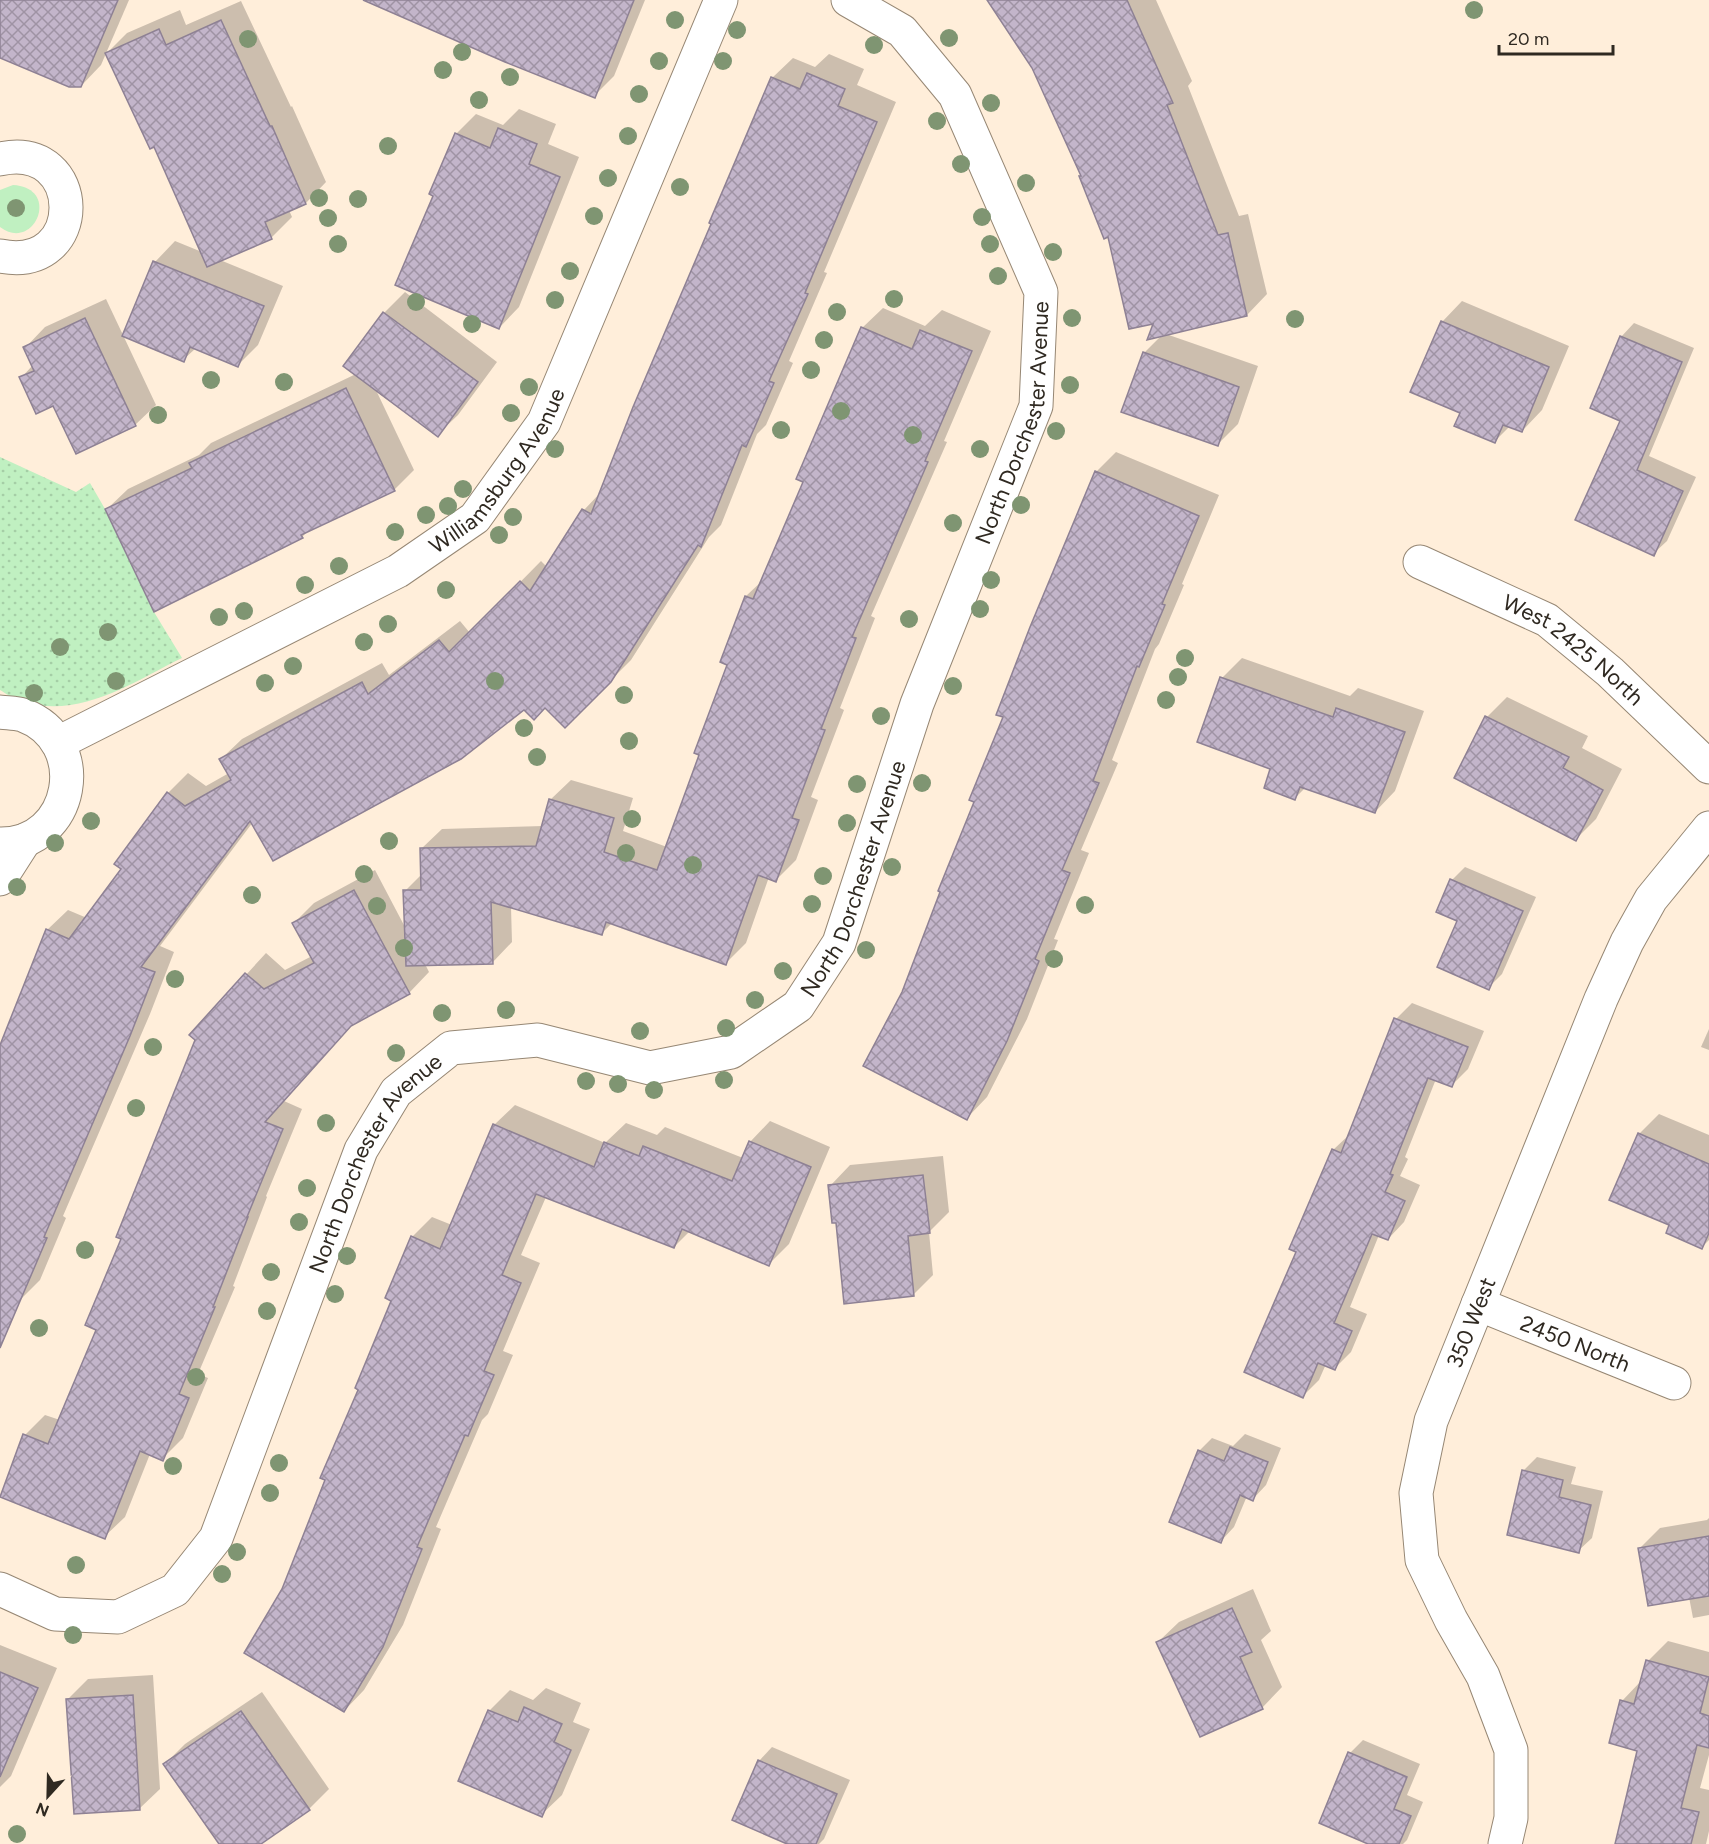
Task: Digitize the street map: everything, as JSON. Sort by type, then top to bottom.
[{"type":"street","name":"Williamsburg Avenue","points":[[58,743],[398,572],[475,518],[544,422],[722,0]]},
{"type":"street","name":"North Dorchester Avenue","points":[[0,1589],[55,1614],[118,1617],[175,1590],[216,1538],[361,1150],[396,1092],[452,1048],[538,1040],[650,1068],[731,1052],[798,1006],[839,943],[916,704],[1036,406],[1041,292],[955,95],[902,31],[848,0]]},
{"type":"street","points":[[0,159],[12,156],[29,158],[42,163],[61,181],[68,207],[66,221],[60,233],[41,253],[27,258],[14,259],[0,256]]},
{"type":"street","name":"West 2425 North","points":[[1420,562],[1548,620],[1610,672],[1709,767]]},
{"type":"street","points":[[0,712],[22,715],[42,726],[58,743],[67,765],[67,789],[60,810],[45,828],[12,842],[0,879]]},
{"type":"street","name":"350 West","points":[[1505,1844],[1511,1818],[1511,1750],[1484,1677],[1451,1620],[1422,1560],[1416,1493],[1431,1421],[1601,999],[1627,942],[1651,899],[1709,828]]},
{"type":"street","name":"2450 North","points":[[1478,1304],[1674,1383]]},
{"type":"green space","points":[[13,185],[28,189],[36,196],[39,206],[38,217],[32,226],[23,232],[12,233],[0,227],[0,190]]},
{"type":"green space","points":[[0,457],[76,492],[90,483],[105,509],[154,612],[182,658],[124,688],[84,702],[63,706],[42,706],[18,700],[0,690]]},
{"type":"building","points":[[0,0],[118,0],[81,87],[69,87],[0,58]]},
{"type":"building","points":[[363,0],[634,0],[595,98],[505,62]]},
{"type":"building","points":[[987,0],[1127,0],[1173,103],[1167,105],[1218,235],[1228,233],[1247,316],[1147,340],[1153,324],[1129,329],[1108,237],[1104,239],[1079,176],[1081,176],[1032,68]]},
{"type":"building","points":[[221,20],[270,126],[272,126],[306,204],[265,222],[272,239],[207,267],[154,147],[150,149],[105,53],[159,29],[166,45]]},
{"type":"building","points":[[807,73],[845,89],[838,106],[877,122],[805,293],[808,294],[769,381],[774,383],[746,447],[742,445],[701,547],[698,545],[611,682],[565,728],[545,708],[534,720],[524,710],[461,759],[273,861],[250,821],[141,967],[155,972],[0,1348],[0,1045],[46,929],[69,939],[121,869],[114,864],[167,792],[185,806],[231,780],[219,759],[362,682],[368,694],[439,640],[449,652],[520,581],[530,591],[582,509],[591,514],[633,407],[771,77],[800,89]]},
{"type":"building","points":[[498,128],[537,144],[529,164],[560,177],[499,329],[395,285],[433,196],[429,194],[455,133],[490,148]]},
{"type":"building","points":[[153,261],[264,306],[238,367],[190,347],[184,362],[122,336]]},
{"type":"building","points":[[383,312],[478,382],[438,437],[343,366]]},
{"type":"building","points":[[85,318],[136,426],[76,454],[53,406],[36,414],[19,377],[34,371],[23,347]]},
{"type":"building","points":[[1441,321],[1549,367],[1522,432],[1503,425],[1495,443],[1454,426],[1460,413],[1410,392]]},
{"type":"building","points":[[861,327],[912,349],[920,330],[972,351],[925,461],[928,462],[852,637],[856,638],[821,729],[825,730],[792,818],[799,820],[776,882],[758,875],[726,965],[606,922],[602,935],[491,902],[493,964],[406,966],[403,890],[421,890],[420,848],[536,846],[549,799],[614,818],[604,852],[657,870],[699,755],[694,753],[727,665],[720,662],[745,596],[753,599],[803,482],[796,479]]},
{"type":"building","points":[[1620,336],[1682,362],[1637,470],[1683,491],[1654,556],[1575,520],[1620,421],[1590,408]]},
{"type":"building","points":[[1143,352],[1239,387],[1218,446],[1121,412]]},
{"type":"building","points":[[346,388],[395,491],[301,535],[303,538],[154,612],[105,509],[192,468],[189,463]]},
{"type":"building","points":[[1095,471],[1199,516],[1162,604],[1165,605],[1139,667],[1137,666],[1093,781],[1099,783],[1062,870],[1070,873],[1035,959],[1039,961],[1007,1041],[967,1120],[863,1066],[902,992],[940,892],[938,891],[974,802],[969,800],[1003,717],[996,715]]},
{"type":"building","points":[[1220,677],[1333,717],[1336,708],[1405,732],[1375,813],[1300,787],[1295,800],[1264,788],[1270,769],[1197,742]]},
{"type":"building","points":[[1485,716],[1569,757],[1563,768],[1603,790],[1576,841],[1454,778]]},
{"type":"building","points":[[1450,879],[1523,911],[1489,990],[1437,967],[1457,921],[1436,912]]},
{"type":"building","points":[[354,890],[410,994],[351,1026],[265,1122],[283,1129],[179,1394],[189,1398],[163,1461],[140,1451],[105,1539],[0,1497],[23,1434],[48,1444],[96,1330],[85,1325],[121,1239],[116,1237],[195,1040],[189,1035],[245,973],[264,989],[314,963],[292,923]]},
{"type":"building","points":[[1394,1018],[1468,1047],[1452,1087],[1428,1078],[1385,1192],[1405,1201],[1388,1240],[1372,1234],[1334,1323],[1352,1331],[1335,1370],[1318,1363],[1303,1398],[1244,1372],[1296,1252],[1289,1249],[1332,1149],[1341,1153]]},
{"type":"building","points":[[493,1124],[594,1167],[604,1142],[639,1156],[643,1146],[732,1181],[749,1141],[811,1167],[769,1266],[682,1229],[674,1248],[536,1194],[502,1275],[521,1283],[484,1371],[494,1375],[468,1436],[465,1435],[417,1547],[422,1549],[383,1647],[344,1712],[244,1653],[282,1589],[325,1480],[320,1478],[358,1390],[355,1388],[391,1301],[385,1298],[411,1236],[440,1249]]},
{"type":"building","points":[[1638,1133],[1709,1164],[1709,1233],[1702,1249],[1666,1233],[1669,1225],[1609,1200]]},
{"type":"building","points":[[923,1175],[930,1233],[908,1236],[914,1296],[844,1304],[836,1223],[832,1223],[828,1185]]},
{"type":"building","points":[[1230,1447],[1268,1462],[1253,1501],[1240,1495],[1221,1543],[1169,1522],[1198,1450],[1224,1461]]},
{"type":"building","points":[[1522,1470],[1563,1480],[1559,1497],[1591,1505],[1579,1553],[1507,1535]]},
{"type":"building","points":[[1709,1536],[1709,1596],[1648,1606],[1638,1548]]},
{"type":"building","points":[[1232,1608],[1252,1652],[1240,1657],[1263,1709],[1200,1737],[1156,1642]]},
{"type":"building","points":[[1646,1660],[1709,1677],[1700,1713],[1709,1716],[1709,1748],[1697,1745],[1681,1808],[1699,1812],[1691,1844],[1615,1844],[1637,1751],[1609,1743],[1620,1700],[1634,1704]]},
{"type":"building","points":[[0,1672],[38,1688],[0,1777]]},
{"type":"building","points":[[133,1695],[140,1810],[74,1814],[66,1699]]},
{"type":"building","points":[[524,1707],[562,1724],[554,1742],[571,1750],[542,1817],[458,1781],[488,1710],[518,1722]]},
{"type":"building","points":[[241,1711],[310,1810],[261,1844],[219,1844],[163,1764]]},
{"type":"building","points":[[1348,1752],[1407,1777],[1394,1809],[1411,1816],[1399,1844],[1368,1844],[1319,1823]]},
{"type":"building","points":[[758,1760],[837,1794],[816,1844],[787,1844],[732,1820]]}]
